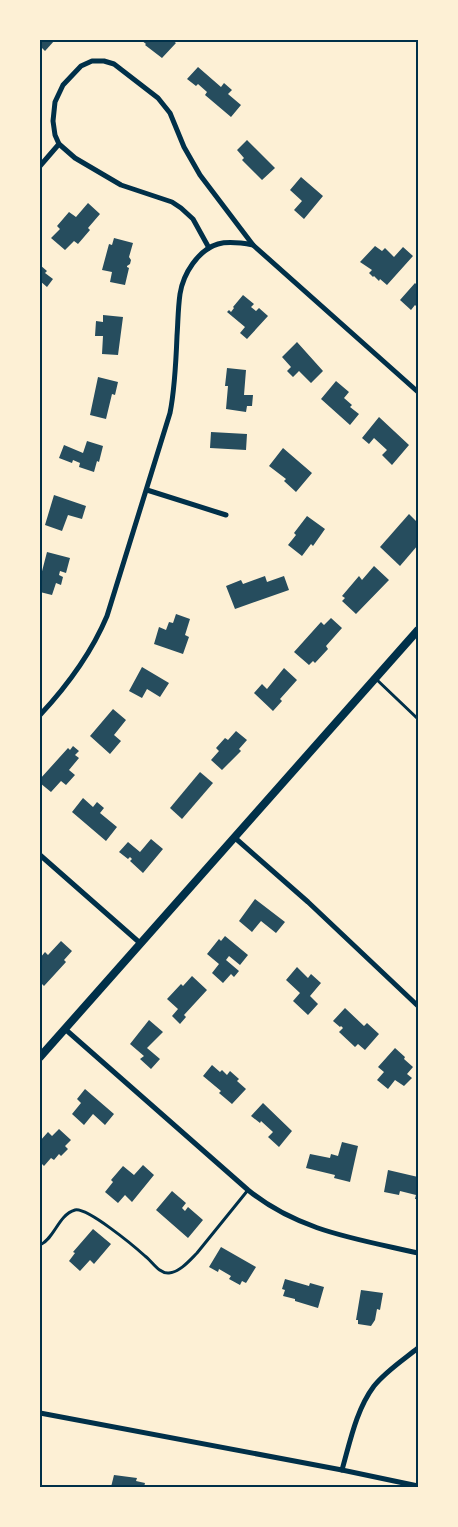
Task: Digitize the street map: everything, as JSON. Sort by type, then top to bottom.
[{"type":"street","points":[[209,248],[193,219],[181,208],[172,202],[121,186],[75,158],[59,144],[55,135],[53,120],[55,102],[63,85],[86,62],[97,61],[114,64],[154,93],[166,106],[200,175],[253,245],[418,392]]},
{"type":"street","points":[[40,166],[59,144]]},
{"type":"street","points":[[40,715],[79,669],[98,636],[114,596],[165,433],[174,391],[180,292],[185,276],[198,258],[209,248],[223,243],[253,245]]},
{"type":"street","points":[[147,490],[226,514]]},
{"type":"street","points":[[40,1057],[418,630]]},
{"type":"street","points":[[234,837],[308,902],[418,1006]]},
{"type":"street","points":[[40,855],[140,943]]},
{"type":"street","points":[[65,1029],[248,1190],[279,1211],[308,1226],[418,1253]]},
{"type":"street","points":[[342,1470],[356,1419],[368,1395],[385,1374],[418,1348]]},
{"type":"street","points":[[40,1413],[418,1486]]},
{"type":"lane","points":[[375,678],[418,719]]},
{"type":"lane","points":[[40,1245],[45,1243],[66,1214],[79,1210],[95,1217],[146,1256],[161,1271],[168,1274],[172,1273],[197,1253],[248,1190]]},
{"type":"building","points":[[40,40],[55,40],[45,51],[40,46]]},
{"type":"building","points":[[141,40],[172,40],[176,43],[162,58]]},
{"type":"building","points":[[198,67],[221,87],[224,83],[232,90],[228,94],[241,105],[231,117],[205,95],[207,92],[198,84],[196,86],[187,79]]},
{"type":"building","points":[[247,140],[275,168],[262,180],[242,160],[244,158],[237,150]]},
{"type":"building","points":[[301,177],[323,196],[304,219],[294,210],[302,201],[290,190]]},
{"type":"building","points":[[88,203],[100,214],[78,244],[74,241],[65,250],[51,238],[60,229],[57,226],[69,212],[76,217]]},
{"type":"building","points":[[114,238],[133,243],[129,257],[131,260],[130,264],[127,266],[129,268],[125,285],[110,282],[112,272],[102,270],[109,244],[112,245]]},
{"type":"building","points":[[375,246],[382,251],[385,248],[394,257],[403,247],[413,256],[387,285],[380,279],[379,281],[373,277],[369,273],[372,270],[360,262]]},
{"type":"building","points":[[40,265],[47,271],[45,273],[53,279],[47,287],[40,281]]},
{"type":"building","points":[[415,283],[418,286],[418,308],[415,305],[411,310],[400,300]]},
{"type":"building","points":[[243,295],[254,304],[251,307],[256,311],[259,308],[268,316],[247,339],[240,333],[245,327],[227,312],[229,310],[231,312]]},
{"type":"building","points":[[103,315],[123,317],[118,355],[102,354],[103,336],[95,336],[96,321],[103,322]]},
{"type":"building","points":[[297,342],[323,371],[311,383],[299,371],[293,377],[287,371],[291,367],[282,357]]},
{"type":"building","points":[[227,368],[246,370],[244,395],[253,395],[252,406],[247,406],[246,412],[226,409],[228,386],[225,386]]},
{"type":"building","points":[[98,377],[118,382],[115,395],[112,394],[106,419],[90,415]]},
{"type":"building","points":[[336,381],[349,392],[344,398],[352,405],[350,407],[359,414],[350,425],[321,399]]},
{"type":"building","points":[[379,417],[409,445],[392,465],[382,455],[387,450],[374,438],[369,444],[362,438]]},
{"type":"building","points":[[211,432],[247,434],[246,450],[210,448]]},
{"type":"building","points":[[87,441],[103,446],[94,472],[79,467],[80,463],[73,460],[72,463],[59,458],[64,445],[83,453]]},
{"type":"building","points":[[283,448],[312,473],[296,492],[284,481],[286,479],[269,466]]},
{"type":"building","points":[[54,495],[86,506],[82,519],[68,515],[62,531],[45,525]]},
{"type":"building","points":[[409,514],[418,523],[418,545],[400,566],[380,547]]},
{"type":"building","points":[[307,516],[325,529],[313,546],[311,544],[302,556],[288,545],[296,535],[294,533]]},
{"type":"building","points":[[47,552],[70,558],[66,573],[60,571],[59,575],[63,577],[61,585],[56,583],[52,595],[40,592],[40,579]]},
{"type":"building","points":[[374,566],[389,580],[356,614],[342,601],[345,598],[342,596],[359,576],[362,580]]},
{"type":"building","points":[[265,576],[267,582],[284,576],[289,590],[235,609],[226,586],[241,580],[243,584]]},
{"type":"building","points":[[176,614],[190,619],[185,635],[189,637],[183,654],[154,644],[159,627],[166,630],[169,622],[173,623]]},
{"type":"building","points":[[331,618],[342,628],[326,646],[328,649],[315,663],[313,661],[309,665],[294,652],[321,622],[324,625]]},
{"type":"building","points":[[142,667],[169,683],[160,697],[147,689],[142,698],[129,691]]},
{"type":"building","points":[[284,668],[297,680],[280,699],[282,701],[273,711],[254,693],[262,684],[267,689]]},
{"type":"building","points":[[113,709],[126,720],[114,735],[121,741],[110,754],[90,736]]},
{"type":"building","points":[[236,731],[247,740],[239,749],[241,751],[222,770],[211,760],[219,751],[216,748],[225,738],[228,740]]},
{"type":"building","points":[[73,746],[79,751],[75,755],[79,758],[69,770],[75,775],[66,785],[61,781],[51,792],[40,783],[40,779],[68,748],[70,750]]},
{"type":"building","points":[[200,772],[213,783],[182,819],[170,808]]},
{"type":"building","points":[[83,798],[93,807],[97,802],[104,808],[100,813],[117,827],[106,841],[72,812]]},
{"type":"building","points":[[151,839],[163,849],[143,873],[130,861],[132,859],[130,857],[128,859],[119,852],[128,842],[140,852]]},
{"type":"building","points":[[255,899],[285,922],[276,933],[261,921],[252,932],[239,921]]},
{"type":"building","points":[[225,936],[248,955],[240,965],[229,956],[226,960],[239,971],[234,977],[231,974],[223,983],[212,973],[219,964],[207,954],[219,939],[221,941]]},
{"type":"building","points":[[61,941],[72,951],[64,960],[66,962],[44,986],[40,982],[40,958],[45,952],[48,955]]},
{"type":"building","points":[[297,967],[308,978],[311,974],[321,983],[310,996],[318,1004],[308,1015],[293,1001],[300,993],[286,980]]},
{"type":"building","points":[[192,976],[207,990],[184,1015],[186,1017],[180,1024],[172,1016],[178,1009],[167,999],[181,984],[183,986]]},
{"type":"building","points":[[345,1008],[364,1026],[367,1023],[379,1034],[365,1050],[358,1044],[355,1047],[339,1032],[343,1028],[333,1021]]},
{"type":"building","points":[[149,1020],[163,1032],[147,1048],[160,1059],[151,1069],[140,1059],[144,1056],[130,1044]]},
{"type":"building","points":[[395,1048],[413,1067],[407,1074],[412,1078],[404,1086],[395,1080],[388,1089],[377,1080],[384,1072],[378,1067]]},
{"type":"building","points":[[212,1065],[227,1075],[230,1071],[246,1089],[232,1104],[219,1093],[221,1091],[203,1076]]},
{"type":"building","points":[[85,1089],[114,1114],[105,1125],[93,1114],[84,1125],[72,1114],[81,1103],[77,1099]]},
{"type":"building","points":[[263,1103],[292,1131],[279,1147],[268,1137],[273,1132],[261,1121],[260,1123],[251,1116]]},
{"type":"building","points":[[59,1129],[71,1140],[65,1146],[68,1149],[61,1156],[59,1154],[54,1160],[51,1158],[44,1166],[40,1162],[40,1141],[48,1132],[52,1136]]},
{"type":"building","points":[[342,1142],[358,1146],[350,1182],[334,1178],[335,1175],[306,1168],[310,1154],[330,1158],[331,1154],[338,1156]]},
{"type":"building","points":[[143,1165],[154,1175],[132,1202],[125,1195],[118,1203],[105,1192],[113,1182],[111,1180],[123,1166],[134,1175]]},
{"type":"building","points":[[388,1170],[418,1177],[418,1199],[415,1199],[416,1195],[400,1191],[399,1195],[384,1192]]},
{"type":"building","points":[[172,1191],[186,1203],[182,1208],[185,1211],[188,1207],[203,1220],[188,1238],[156,1210]]},
{"type":"building","points":[[93,1229],[111,1244],[94,1264],[90,1260],[80,1271],[69,1261],[75,1253],[73,1252]]},
{"type":"building","points":[[221,1247],[256,1267],[246,1283],[242,1281],[240,1285],[229,1279],[231,1276],[219,1269],[218,1272],[209,1267]]},
{"type":"building","points":[[285,1279],[309,1286],[310,1283],[324,1287],[318,1308],[283,1296],[285,1290],[282,1289]]},
{"type":"building","points":[[361,1290],[383,1293],[380,1310],[377,1309],[375,1320],[371,1326],[358,1324],[358,1320],[356,1320]]},
{"type":"building","points":[[114,1475],[137,1478],[136,1481],[145,1483],[144,1487],[111,1487]]}]
